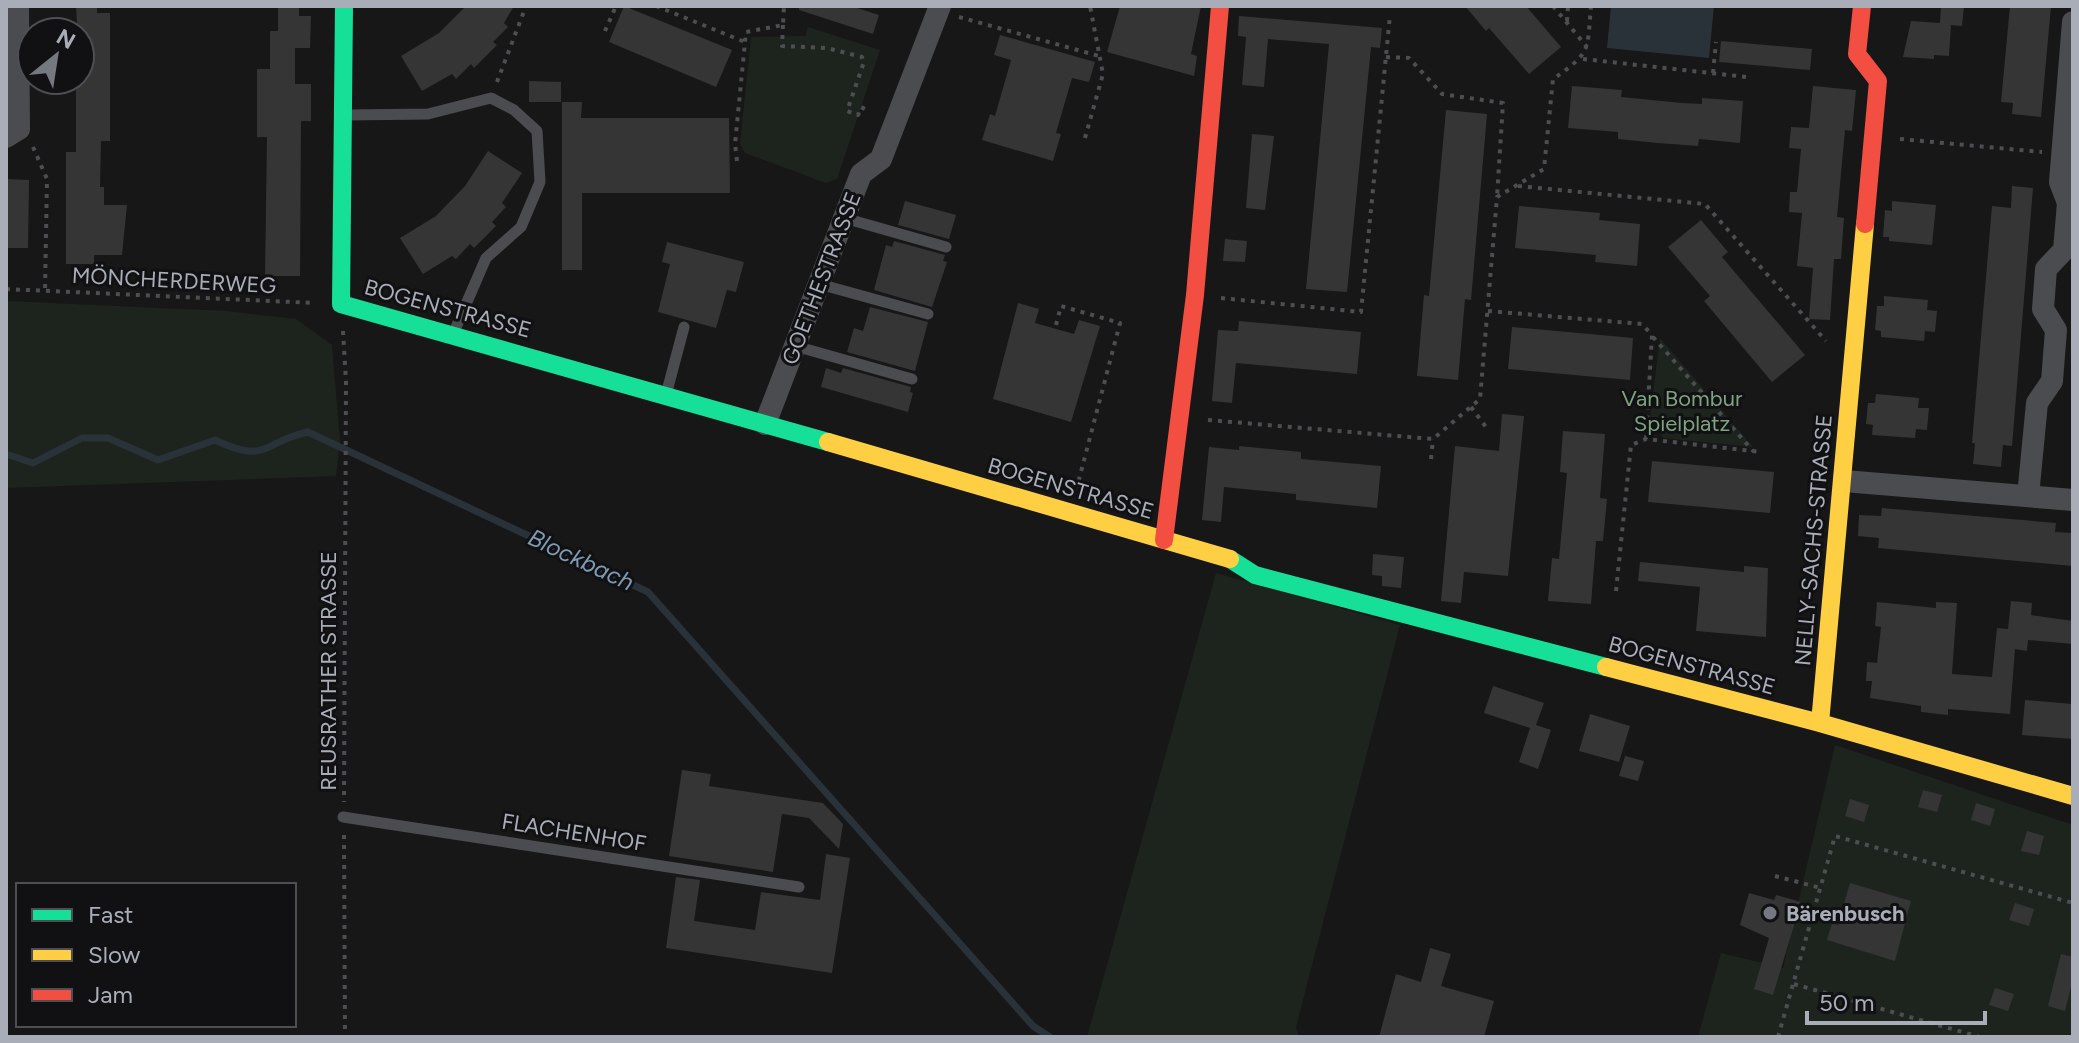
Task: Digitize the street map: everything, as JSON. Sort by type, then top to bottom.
[{"type":"street","points":[[13,133],[18,6]]},
{"type":"street","name":"BOGENSTRASSE","points":[[344,6],[341,304],[453,333],[1230,559],[1255,575],[1820,723],[2073,796]]},
{"type":"street","points":[[1164,540],[1195,295],[1220,6]]},
{"type":"street","name":"NELLY-SACHS-STRASSE","points":[[1820,723],[1878,81],[1857,54],[1862,6]]},
{"type":"street","name":"GOETHESTRASSE","points":[[765,424],[861,174],[881,159],[939,8]]},
{"type":"street","points":[[2028,496],[2037,403],[2052,381],[2056,330],[2043,309],[2046,269],[2064,250],[2068,203],[2060,182],[2061,154],[2073,22]]},
{"type":"street","points":[[1844,481],[2073,500]]},
{"type":"lane","points":[[342,115],[428,114],[491,98],[514,110],[537,131],[540,182],[521,227],[486,258],[453,333]]},
{"type":"lane","points":[[844,218],[946,247]]},
{"type":"lane","points":[[819,284],[928,314]]},
{"type":"lane","points":[[666,395],[684,327]]},
{"type":"lane","points":[[795,346],[912,379]]},
{"type":"lane","name":"FLACHENHOF","points":[[343,817],[799,887]]},
{"type":"path","points":[[491,98],[526,6]]},
{"type":"path","points":[[605,31],[616,6]]},
{"type":"path","points":[[656,6],[745,42]]},
{"type":"path","points":[[784,6],[782,46],[827,48],[864,59],[847,111],[858,115],[861,107],[865,109]]},
{"type":"path","points":[[1085,138],[1103,74],[1090,6]]},
{"type":"path","points":[[1553,6],[1588,49]]},
{"type":"path","points":[[1567,23],[1568,6]]},
{"type":"path","points":[[1497,197],[1544,169],[1553,79],[1582,59],[1588,49],[1591,6]]},
{"type":"path","points":[[939,8],[1099,56]]},
{"type":"path","points":[[1195,295],[1361,312],[1390,15]]},
{"type":"path","points":[[737,161],[735,144],[746,32],[783,25]]},
{"type":"path","points":[[1713,73],[1716,42]]},
{"type":"path","points":[[1386,57],[1409,58],[1442,94],[1503,103],[1480,399],[1433,439],[1431,459]]},
{"type":"path","points":[[1582,59],[1747,77]]},
{"type":"path","points":[[13,133],[37,150],[47,179],[45,290]]},
{"type":"path","points":[[1874,137],[2061,154]]},
{"type":"path","points":[[1515,185],[1705,204],[1834,350],[1854,361]]},
{"type":"path","name":"MÖNCHERDERWEG","points":[[6,289],[341,304]]},
{"type":"path","name":"REUSRATHER STRASSE","points":[[341,304],[345,438],[345,1037]]},
{"type":"path","points":[[1056,325],[1061,306],[1120,323],[1070,513]]},
{"type":"path","points":[[1488,311],[1642,324],[1753,451]]},
{"type":"path","points":[[1646,439],[1652,335]]},
{"type":"path","points":[[1471,407],[1486,427]]},
{"type":"path","points":[[1179,417],[1433,439]]},
{"type":"path","points":[[1616,591],[1631,445],[1646,439],[1761,452]]},
{"type":"path","points":[[1778,1037],[1835,836],[2073,903]]},
{"type":"path","points":[[1775,876],[1821,888]]},
{"type":"path","points":[[1794,984],[1980,1037]]},
{"type":"green space","points":[[808,27],[880,50],[837,179],[826,183],[745,153],[740,144],[751,37],[805,36]]},
{"type":"green space","points":[[6,301],[226,311],[296,319],[332,345],[340,441],[336,476],[6,488]]},
{"type":"green space","name":"Van Bombur Spielplatz","points":[[1660,338],[1753,447],[1663,438],[1650,417]]},
{"type":"green space","points":[[1216,573],[1400,625],[1296,1027],[1299,1037],[1087,1037]]},
{"type":"green space","points":[[1835,745],[2073,825],[2073,1037],[1698,1037],[1721,953],[1783,968]]},
{"type":"shaded area","points":[[1611,6],[1714,6],[1709,58],[1607,48]]},
{"type":"building","points":[[76,6],[97,6],[97,13],[110,13],[110,141],[101,141],[100,187],[104,187],[104,205],[127,205],[122,255],[94,255],[94,264],[66,264],[66,152],[76,152],[76,96],[96,96],[96,16],[77,16]]},
{"type":"building","points":[[278,6],[299,6],[299,16],[311,16],[310,48],[295,48],[295,84],[311,84],[311,121],[301,121],[300,276],[265,276],[267,137],[257,137],[257,69],[270,69],[270,31],[278,31]]},
{"type":"building","points":[[466,6],[514,6],[504,23],[508,27],[493,42],[497,45],[474,68],[471,64],[456,79],[452,74],[422,91],[401,56],[439,33]]},
{"type":"building","points":[[624,6],[732,50],[716,87],[609,42]]},
{"type":"building","points":[[799,6],[851,6],[879,15],[873,34],[799,10]]},
{"type":"building","points":[[1120,6],[1201,6],[1191,54],[1197,56],[1194,76],[1107,52]]},
{"type":"building","points":[[1465,6],[1526,6],[1561,47],[1529,74]]},
{"type":"building","points":[[1941,6],[1964,6],[1962,26],[1951,25],[1949,56],[1934,55],[1934,59],[1903,57],[1911,21],[1940,23]]},
{"type":"building","points":[[2010,6],[2051,6],[2041,117],[2012,114],[2013,103],[2001,102]]},
{"type":"building","points":[[1239,16],[1382,28],[1380,48],[1371,47],[1347,292],[1306,289],[1329,44],[1268,39],[1264,87],[1242,85],[1246,37],[1238,36]]},
{"type":"building","points":[[1000,35],[1095,62],[1089,82],[1072,78],[1056,133],[1061,134],[1053,161],[982,140],[990,114],[995,116],[1011,60],[994,55]]},
{"type":"building","points":[[1721,41],[1812,49],[1810,70],[1719,62]]},
{"type":"building","points":[[529,81],[561,82],[561,102],[529,102]]},
{"type":"building","points":[[1572,86],[1622,90],[1621,97],[1682,103],[1702,104],[1702,98],[1743,101],[1740,143],[1699,139],[1698,146],[1658,143],[1618,139],[1618,132],[1568,128]]},
{"type":"building","points":[[1813,86],[1856,90],[1852,131],[1845,130],[1837,217],[1844,218],[1841,259],[1834,259],[1830,320],[1809,319],[1813,268],[1797,266],[1802,213],[1789,212],[1790,192],[1797,192],[1801,149],[1789,148],[1791,127],[1809,128]]},
{"type":"building","points":[[562,102],[582,102],[581,118],[729,118],[730,193],[582,193],[582,270],[562,270]]},
{"type":"building","points":[[1446,110],[1487,114],[1471,300],[1465,299],[1458,380],[1417,376],[1424,295],[1429,296]]},
{"type":"building","points":[[1252,134],[1274,136],[1265,210],[1246,208]]},
{"type":"building","points":[[488,151],[522,173],[502,203],[506,207],[492,222],[496,226],[474,248],[470,244],[456,259],[452,256],[423,274],[400,238],[436,216],[465,186]]},
{"type":"building","points":[[6,179],[29,180],[28,248],[8,248]]},
{"type":"building","points":[[2012,186],[2033,188],[2012,446],[2003,445],[2001,467],[1973,464],[1975,443],[1972,443],[1992,206],[2011,208]]},
{"type":"building","points":[[905,201],[956,215],[949,239],[898,225]]},
{"type":"building","points":[[1892,201],[1936,205],[1932,245],[1889,241],[1889,237],[1883,237],[1885,210],[1892,211]]},
{"type":"building","points":[[1519,206],[1600,213],[1599,220],[1640,224],[1637,266],[1595,262],[1596,255],[1515,248]]},
{"type":"building","points":[[1701,220],[1728,252],[1722,257],[1805,355],[1772,382],[1704,301],[1710,296],[1668,247]]},
{"type":"building","points":[[1225,239],[1247,241],[1245,262],[1223,261]]},
{"type":"building","points":[[894,241],[945,255],[943,261],[947,262],[932,307],[874,290],[886,245],[892,247]]},
{"type":"building","points":[[667,242],[744,262],[736,292],[727,290],[716,328],[658,312],[670,264],[662,262]]},
{"type":"building","points":[[1884,296],[1928,300],[1927,310],[1937,311],[1935,332],[1925,331],[1924,341],[1881,337],[1881,331],[1875,330],[1877,306],[1884,306]]},
{"type":"building","points":[[1018,303],[1039,309],[1035,323],[1074,334],[1079,320],[1100,326],[1071,422],[993,399]]},
{"type":"building","points":[[870,307],[928,322],[915,371],[847,352],[854,328],[863,331]]},
{"type":"building","points":[[1239,321],[1361,332],[1357,374],[1236,363],[1232,403],[1212,401],[1218,330],[1238,331]]},
{"type":"building","points":[[1512,327],[1633,338],[1630,380],[1508,369]]},
{"type":"building","points":[[826,368],[841,373],[843,368],[911,387],[910,392],[913,393],[908,412],[821,387]]},
{"type":"building","points":[[1876,394],[1919,398],[1918,408],[1929,408],[1927,430],[1916,429],[1915,438],[1872,435],[1873,425],[1866,424],[1868,403],[1875,403]]},
{"type":"building","points":[[1502,414],[1524,416],[1508,576],[1464,572],[1461,603],[1441,601],[1455,446],[1499,451]]},
{"type":"building","points":[[1563,431],[1605,434],[1600,498],[1607,499],[1603,541],[1596,541],[1591,604],[1548,601],[1552,558],[1559,559],[1567,473],[1560,472]]},
{"type":"building","points":[[1239,446],[1301,452],[1301,459],[1381,466],[1377,508],[1296,500],[1296,494],[1224,487],[1221,522],[1202,520],[1209,447],[1239,450]]},
{"type":"building","points":[[1652,461],[1774,472],[1770,513],[1648,502]]},
{"type":"building","points":[[1882,508],[2056,523],[2055,532],[2073,533],[2073,566],[1878,548],[1879,538],[1858,536],[1859,515],[1881,516]]},
{"type":"building","points":[[1373,554],[1404,557],[1401,588],[1382,586],[1382,576],[1372,575]]},
{"type":"building","points":[[1640,562],[1744,572],[1744,566],[1768,568],[1766,637],[1696,631],[1700,587],[1638,581]]},
{"type":"building","points":[[2011,601],[2032,603],[2031,615],[2073,621],[2073,644],[2028,640],[2027,651],[2015,649],[2010,714],[1948,709],[1948,715],[1921,712],[1921,706],[1870,698],[1872,681],[1866,681],[1867,662],[1877,663],[1881,627],[1875,626],[1877,602],[1936,608],[1936,602],[1957,603],[1952,674],[1992,677],[1997,628],[2008,629]]},
{"type":"building","points":[[1493,686],[1544,703],[1536,725],[1551,730],[1538,769],[1519,762],[1530,728],[1484,713]]},
{"type":"building","points":[[2025,700],[2073,704],[2073,739],[2022,735]]},
{"type":"building","points":[[1590,714],[1630,726],[1619,762],[1579,751]]},
{"type":"building","points":[[1625,756],[1644,761],[1638,781],[1619,776]]},
{"type":"building","points":[[682,770],[711,774],[709,786],[823,803],[843,824],[839,849],[809,818],[782,814],[773,872],[669,856]]},
{"type":"building","points":[[1923,790],[1942,795],[1937,812],[1918,807]]},
{"type":"building","points":[[1850,799],[1869,805],[1864,822],[1845,816]]},
{"type":"building","points":[[1976,803],[1995,809],[1990,826],[1971,820]]},
{"type":"building","points":[[2027,831],[2044,836],[2039,855],[2021,851]]},
{"type":"building","points":[[826,854],[850,858],[832,973],[666,948],[676,877],[700,880],[694,921],[755,930],[761,892],[820,900]]},
{"type":"building","points":[[1850,883],[1911,901],[1895,961],[1827,940],[1832,923],[1838,925]]},
{"type":"building","name":"Bärenbusch","points":[[1749,893],[1774,900],[1776,895],[1801,902],[1773,995],[1754,989],[1769,938],[1740,925]]},
{"type":"building","points":[[2015,903],[2034,909],[2029,926],[2009,920]]},
{"type":"building","points":[[1430,948],[1451,954],[1441,986],[1494,1001],[1484,1037],[1379,1037],[1396,974],[1421,982]]},
{"type":"building","points":[[2061,954],[2073,957],[2073,979],[2065,1011],[2048,1006]]},
{"type":"building","points":[[1995,988],[2014,994],[2008,1011],[1989,1005]]},
{"type":"waterway","name":"Blockbach","points":[[6,454],[33,463],[82,438],[108,438],[158,460],[215,440],[245,451],[255,451],[308,432],[648,592],[1033,1026],[1050,1037]]},
{"type":"traffic: fast","points":[[344,6],[341,304],[828,442]]},
{"type":"traffic: fast","points":[[1230,559],[1255,575],[1606,667]]},
{"type":"traffic: slow","points":[[1820,723],[1865,224]]},
{"type":"traffic: slow","points":[[828,442],[1230,559]]},
{"type":"traffic: slow","points":[[1606,667],[1820,723],[2073,796]]},
{"type":"traffic: jam","points":[[1164,540],[1195,295],[1220,6]]},
{"type":"traffic: jam","points":[[1862,6],[1857,54],[1878,81],[1865,224]]},
{"type":"place","name":"Bärenbusch","points":[[1770,913]]}]
